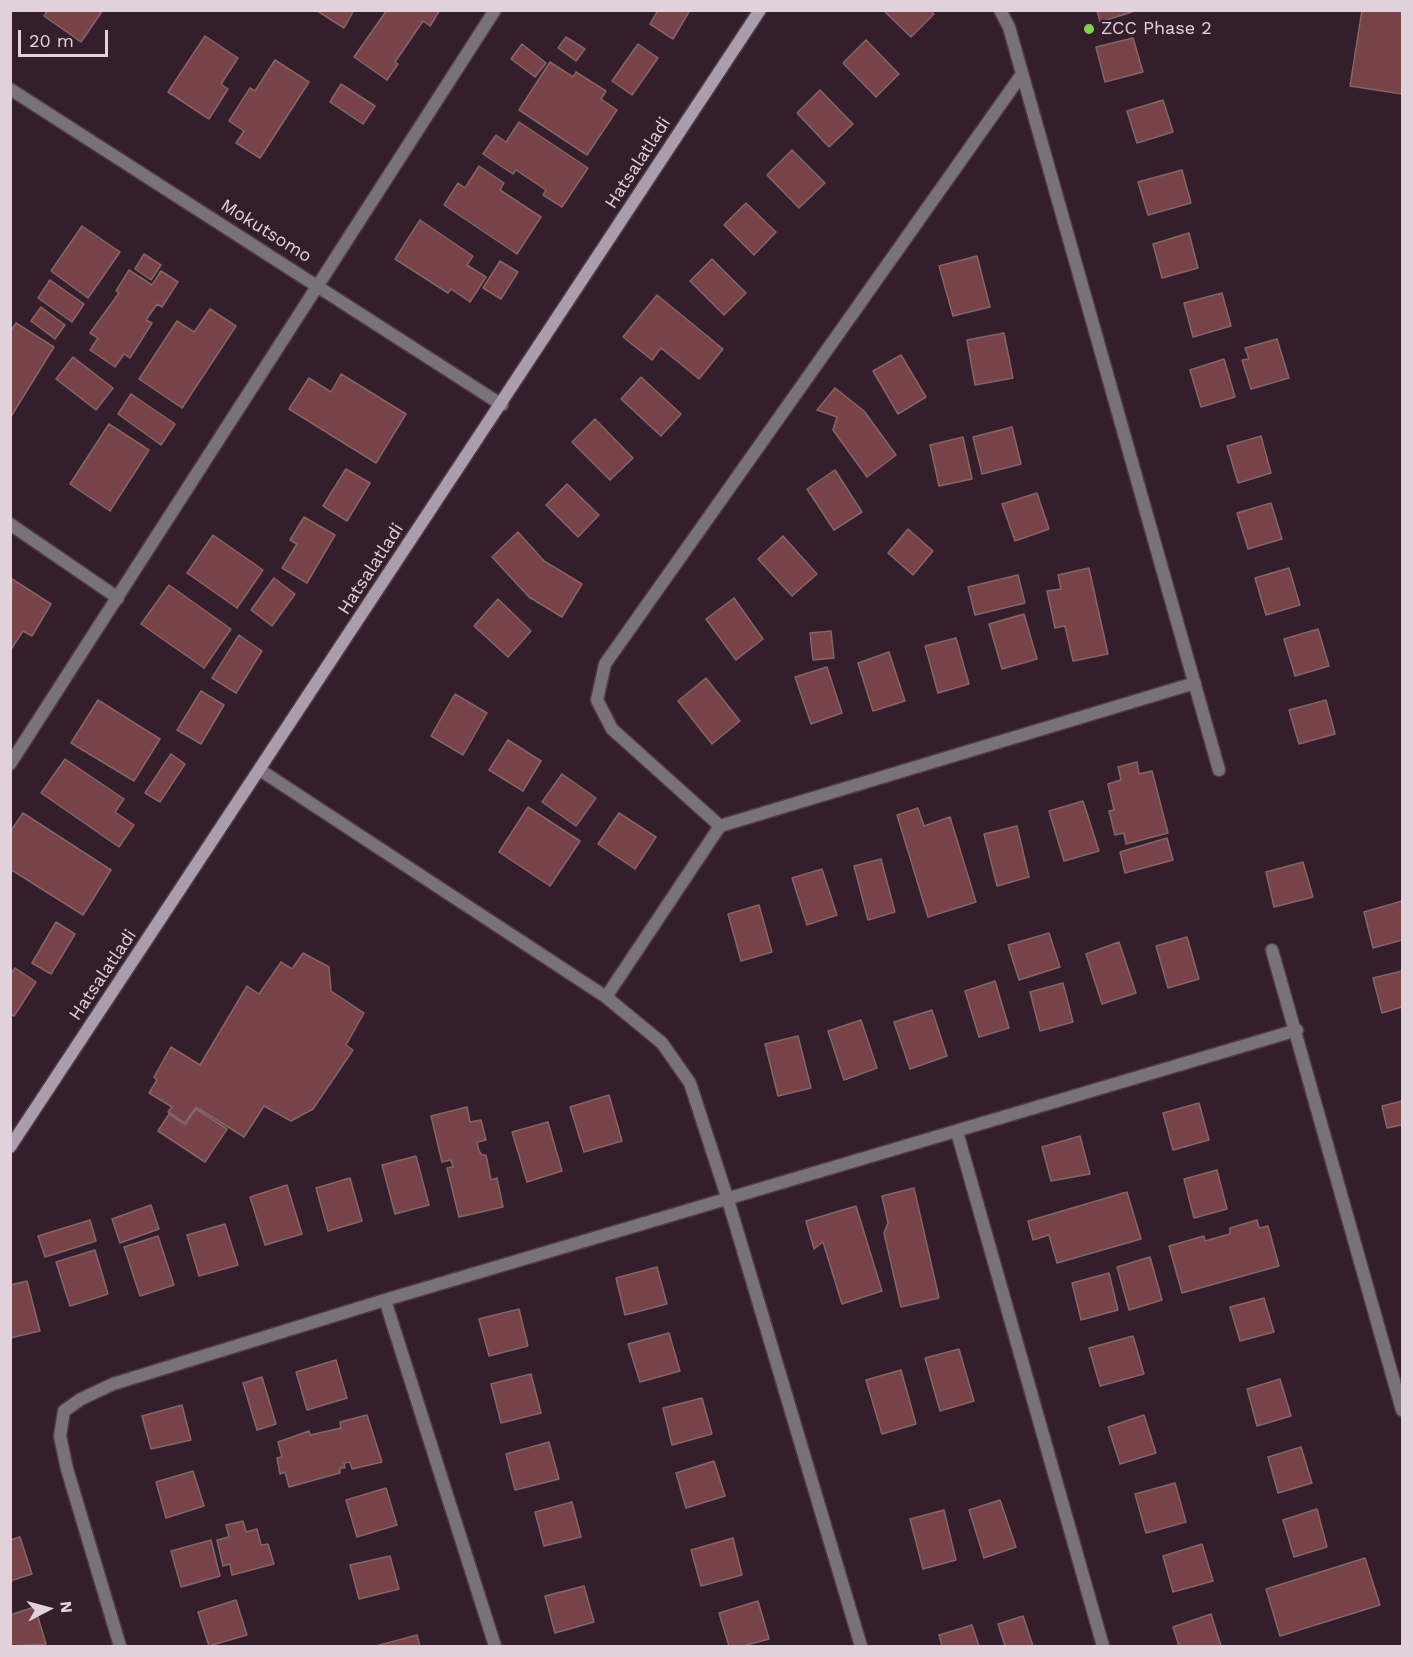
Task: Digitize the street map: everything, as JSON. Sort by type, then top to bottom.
[{"type":"street","points":[[10,764],[495,10]]},
{"type":"street","name":"Hatsalatladi","points":[[10,1147],[502,405],[760,10]]},
{"type":"street","points":[[1000,10],[1009,27],[1219,770]]},
{"type":"street","points":[[720,826],[612,729],[597,700],[605,664],[1022,74]]},
{"type":"street","name":"Mokutsomo","points":[[10,89],[317,284],[502,405]]},
{"type":"street","points":[[10,524],[118,598]]},
{"type":"street","points":[[606,997],[720,826],[1195,683]]},
{"type":"street","points":[[260,770],[606,997],[662,1043],[690,1083],[728,1200],[861,1647]]},
{"type":"street","points":[[1272,950],[1297,1030],[1402,1410]]},
{"type":"street","points":[[120,1647],[67,1469],[60,1436],[64,1411],[81,1399],[113,1384],[385,1300],[1297,1030]]},
{"type":"street","points":[[957,1132],[1102,1647]]},
{"type":"street","points":[[385,1300],[495,1647]]},
{"type":"building","points":[[48,10],[103,10],[81,42],[44,16]]},
{"type":"building","points":[[316,10],[354,10],[344,28]]},
{"type":"building","points":[[387,10],[440,10],[430,26],[423,21],[395,62],[398,64],[387,80],[354,57]]},
{"type":"building","points":[[658,10],[690,10],[673,39],[650,24]]},
{"type":"building","points":[[883,10],[930,10],[934,14],[911,37]]},
{"type":"building","points":[[1097,10],[1138,10],[1100,22]]},
{"type":"building","points":[[1362,10],[1402,10],[1402,94],[1350,86]]},
{"type":"building","points":[[205,36],[238,58],[221,84],[228,89],[209,119],[168,92]]},
{"type":"building","points":[[566,37],[585,49],[576,61],[558,48]]},
{"type":"building","points":[[1133,38],[1143,72],[1105,82],[1096,47]]},
{"type":"building","points":[[866,40],[899,74],[876,97],[843,63]]},
{"type":"building","points":[[522,44],[546,63],[535,77],[511,59]]},
{"type":"building","points":[[638,44],[658,58],[632,95],[612,81]]},
{"type":"building","points":[[275,60],[309,82],[260,158],[236,143],[244,131],[229,121],[250,88],[255,91]]},
{"type":"building","points":[[550,62],[573,77],[576,72],[606,91],[601,99],[617,110],[587,155],[519,110]]},
{"type":"building","points":[[341,84],[375,106],[363,124],[330,102]]},
{"type":"building","points":[[820,90],[853,124],[829,147],[797,113]]},
{"type":"building","points":[[1163,100],[1173,132],[1137,143],[1127,111]]},
{"type":"building","points":[[519,122],[588,168],[562,207],[543,195],[546,190],[516,170],[513,174],[483,154],[496,135],[506,142]]},
{"type":"building","points":[[792,150],[825,183],[799,208],[767,175]]},
{"type":"building","points":[[479,166],[504,183],[500,190],[541,217],[517,254],[444,205],[458,183],[465,188]]},
{"type":"building","points":[[1182,170],[1191,203],[1148,215],[1138,182]]},
{"type":"building","points":[[746,203],[776,232],[754,255],[724,225]]},
{"type":"building","points":[[420,220],[473,256],[467,265],[486,277],[470,302],[451,289],[448,293],[395,259]]},
{"type":"building","points":[[82,226],[120,252],[88,298],[51,271]]},
{"type":"building","points":[[1189,233],[1198,268],[1162,278],[1153,244]]},
{"type":"building","points":[[144,254],[161,265],[151,280],[135,269]]},
{"type":"building","points":[[977,256],[990,307],[953,316],[939,266]]},
{"type":"building","points":[[712,259],[746,293],[724,315],[690,281]]},
{"type":"building","points":[[500,261],[518,272],[501,299],[483,288]]},
{"type":"building","points":[[129,270],[152,285],[161,271],[178,282],[162,307],[157,304],[146,320],[152,323],[130,358],[124,354],[115,367],[90,350],[98,338],[90,333],[119,293],[116,291]]},
{"type":"building","points":[[50,280],[84,304],[72,322],[38,298]]},
{"type":"building","points":[[1222,293],[1231,326],[1193,337],[1184,303]]},
{"type":"building","points":[[657,295],[723,349],[699,379],[661,348],[652,360],[623,337]]},
{"type":"building","points":[[41,307],[65,325],[55,339],[31,321]]},
{"type":"building","points":[[210,309],[236,326],[182,408],[139,379],[177,321],[194,332]]},
{"type":"building","points":[[16,323],[54,347],[10,418],[10,332]]},
{"type":"building","points":[[1004,333],[1013,378],[975,385],[967,340]]},
{"type":"building","points":[[1277,339],[1289,378],[1251,389],[1242,360],[1249,359],[1245,348]]},
{"type":"building","points":[[901,355],[926,397],[898,414],[873,371]]},
{"type":"building","points":[[73,357],[113,388],[96,410],[56,379]]},
{"type":"building","points":[[1224,359],[1235,397],[1201,407],[1190,370]]},
{"type":"building","points":[[341,374],[406,414],[376,463],[289,409],[309,378],[331,392]]},
{"type":"building","points":[[641,377],[681,414],[661,436],[621,399]]},
{"type":"building","points":[[835,388],[864,411],[896,455],[867,477],[833,430],[837,417],[817,410]]},
{"type":"building","points":[[131,394],[175,424],[161,445],[118,414]]},
{"type":"building","points":[[595,419],[633,458],[610,480],[572,442]]},
{"type":"building","points":[[109,424],[149,450],[110,511],[70,484]]},
{"type":"building","points":[[1012,427],[1021,464],[982,474],[973,437]]},
{"type":"building","points":[[1261,436],[1271,473],[1238,483],[1227,446]]},
{"type":"building","points":[[963,437],[972,479],[939,486],[930,445]]},
{"type":"building","points":[[346,469],[370,483],[347,521],[323,506]]},
{"type":"building","points":[[835,470],[862,512],[834,530],[807,489]]},
{"type":"building","points":[[567,484],[599,515],[578,537],[546,505]]},
{"type":"building","points":[[1037,493],[1049,529],[1015,541],[1002,504]]},
{"type":"building","points":[[1271,503],[1282,539],[1248,549],[1237,513]]},
{"type":"building","points":[[304,517],[335,535],[307,583],[282,568],[297,544],[290,540]]},
{"type":"building","points":[[908,529],[933,551],[913,575],[888,553]]},
{"type":"building","points":[[518,532],[544,561],[582,584],[562,617],[529,597],[492,557]]},
{"type":"building","points":[[213,535],[263,570],[237,608],[187,573]]},
{"type":"building","points":[[783,536],[817,574],[792,596],[758,559]]},
{"type":"building","points":[[1089,568],[1108,654],[1073,661],[1065,626],[1055,628],[1047,591],[1061,589],[1058,575]]},
{"type":"building","points":[[1289,568],[1300,605],[1266,615],[1255,578]]},
{"type":"building","points":[[1018,575],[1025,603],[975,615],[968,587]]},
{"type":"building","points":[[274,578],[295,594],[272,626],[251,610]]},
{"type":"building","points":[[12,579],[51,604],[32,636],[23,631],[10,651]]},
{"type":"building","points":[[169,585],[231,629],[204,668],[141,624]]},
{"type":"building","points":[[734,598],[763,639],[736,660],[706,619]]},
{"type":"building","points":[[498,599],[531,631],[508,657],[474,626]]},
{"type":"building","points":[[1024,614],[1037,659],[1002,669],[989,624]]},
{"type":"building","points":[[1318,629],[1329,666],[1295,676],[1284,639]]},
{"type":"building","points":[[831,631],[834,658],[813,660],[810,633]]},
{"type":"building","points":[[239,635],[262,651],[236,693],[212,678]]},
{"type":"building","points":[[956,638],[969,684],[938,693],[925,646]]},
{"type":"building","points":[[889,652],[905,701],[873,711],[858,663]]},
{"type":"building","points":[[827,667],[842,713],[811,724],[795,677]]},
{"type":"building","points":[[706,678],[740,721],[712,744],[678,701]]},
{"type":"building","points":[[201,691],[224,705],[201,744],[177,730]]},
{"type":"building","points":[[455,694],[487,713],[463,755],[431,736]]},
{"type":"building","points":[[98,700],[160,739],[134,781],[71,743]]},
{"type":"building","points":[[1326,700],[1335,734],[1299,744],[1289,710]]},
{"type":"building","points":[[508,740],[541,761],[523,791],[489,770]]},
{"type":"building","points":[[171,754],[185,764],[160,802],[145,793]]},
{"type":"building","points":[[65,759],[124,799],[115,812],[134,825],[119,847],[41,793]]},
{"type":"building","points":[[1137,762],[1139,774],[1152,771],[1168,833],[1126,844],[1124,833],[1115,835],[1109,811],[1114,810],[1108,784],[1121,780],[1118,767]]},
{"type":"building","points":[[562,774],[596,798],[576,826],[542,802]]},
{"type":"building","points":[[1083,801],[1099,851],[1064,861],[1049,811]]},
{"type":"building","points":[[528,807],[580,841],[550,886],[499,852]]},
{"type":"building","points":[[918,808],[924,826],[950,817],[976,902],[928,917],[897,815]]},
{"type":"building","points":[[23,813],[111,870],[83,915],[10,869],[10,832]]},
{"type":"building","points":[[619,813],[656,837],[635,869],[598,844]]},
{"type":"building","points":[[1017,826],[1029,877],[997,886],[984,834]]},
{"type":"building","points":[[1167,838],[1173,860],[1125,873],[1120,852]]},
{"type":"building","points":[[881,859],[895,912],[868,920],[854,866]]},
{"type":"building","points":[[1303,862],[1313,897],[1274,907],[1266,872]]},
{"type":"building","points":[[822,869],[837,915],[807,925],[792,878]]},
{"type":"building","points":[[1402,901],[1402,940],[1373,948],[1364,912]]},
{"type":"building","points":[[759,905],[772,952],[741,961],[728,914]]},
{"type":"building","points":[[56,922],[75,934],[51,974],[32,963]]},
{"type":"building","points":[[1049,933],[1060,967],[1019,980],[1008,945]]},
{"type":"building","points":[[1187,937],[1199,979],[1168,988],[1156,946]]},
{"type":"building","points":[[1119,942],[1136,993],[1102,1004],[1086,954]]},
{"type":"building","points":[[303,953],[329,967],[331,991],[364,1013],[346,1045],[353,1050],[313,1109],[291,1121],[264,1106],[244,1137],[196,1107],[185,1123],[168,1112],[172,1107],[149,1093],[157,1080],[154,1077],[171,1047],[200,1065],[247,986],[259,994],[281,962],[292,969]]},
{"type":"building","points":[[15,968],[36,982],[14,1016],[10,1014],[10,975]]},
{"type":"building","points":[[1402,971],[1402,1007],[1382,1013],[1373,978]]},
{"type":"building","points":[[995,981],[1009,1028],[979,1037],[965,991]]},
{"type":"building","points":[[1063,983],[1073,1022],[1040,1031],[1030,992]]},
{"type":"building","points":[[932,1010],[947,1056],[910,1069],[894,1022]]},
{"type":"building","points":[[861,1020],[877,1068],[844,1080],[828,1031]]},
{"type":"building","points":[[798,1036],[811,1088],[778,1096],[765,1044]]},
{"type":"building","points":[[609,1095],[622,1141],[584,1152],[570,1107]]},
{"type":"building","points":[[1402,1101],[1402,1125],[1387,1128],[1382,1106]]},
{"type":"building","points":[[1199,1103],[1209,1140],[1173,1150],[1163,1113]]},
{"type":"building","points":[[467,1107],[470,1122],[481,1120],[486,1140],[477,1142],[479,1151],[482,1155],[486,1155],[491,1180],[497,1178],[503,1207],[459,1217],[447,1168],[453,1167],[451,1160],[442,1162],[431,1116]]},
{"type":"building","points":[[196,1109],[227,1129],[205,1162],[158,1131],[169,1114],[185,1125]]},
{"type":"building","points":[[548,1122],[562,1171],[527,1182],[512,1132]]},
{"type":"building","points":[[1080,1136],[1090,1174],[1051,1181],[1042,1147]]},
{"type":"building","points":[[416,1156],[429,1205],[395,1214],[382,1165]]},
{"type":"building","points":[[1217,1170],[1227,1209],[1194,1218],[1184,1179]]},
{"type":"building","points":[[350,1178],[362,1221],[328,1231],[316,1188]]},
{"type":"building","points":[[287,1185],[302,1234],[265,1245],[250,1197]]},
{"type":"building","points":[[914,1188],[939,1298],[901,1307],[884,1233],[888,1223],[882,1196]]},
{"type":"building","points":[[1127,1192],[1141,1239],[1057,1263],[1049,1235],[1033,1240],[1028,1221]]},
{"type":"building","points":[[151,1205],[159,1229],[120,1243],[112,1219]]},
{"type":"building","points":[[856,1206],[882,1291],[842,1304],[823,1242],[814,1249],[806,1221]]},
{"type":"building","points":[[90,1220],[96,1241],[45,1257],[38,1236]]},
{"type":"building","points":[[1257,1220],[1259,1228],[1268,1226],[1279,1266],[1182,1293],[1169,1246],[1204,1236],[1205,1241],[1230,1234],[1230,1228]]},
{"type":"building","points":[[225,1224],[238,1265],[199,1276],[187,1235]]},
{"type":"building","points":[[158,1236],[174,1285],[140,1296],[124,1247]]},
{"type":"building","points":[[95,1250],[108,1294],[70,1306],[56,1262]]},
{"type":"building","points":[[1150,1257],[1162,1300],[1129,1310],[1117,1267]]},
{"type":"building","points":[[657,1267],[667,1304],[625,1315],[616,1278]]},
{"type":"building","points":[[1109,1273],[1118,1310],[1081,1320],[1072,1283]]},
{"type":"building","points":[[27,1281],[40,1331],[10,1338],[10,1285]]},
{"type":"building","points":[[1264,1298],[1274,1332],[1240,1341],[1230,1307]]},
{"type":"building","points":[[519,1309],[528,1346],[489,1356],[479,1319]]},
{"type":"building","points":[[669,1333],[680,1371],[640,1382],[628,1344]]},
{"type":"building","points":[[1133,1336],[1144,1374],[1100,1386],[1089,1348]]},
{"type":"building","points":[[959,1349],[974,1401],[940,1411],[925,1358]]},
{"type":"building","points":[[336,1360],[347,1398],[307,1410],[296,1372]]},
{"type":"building","points":[[901,1370],[916,1424],[882,1434],[866,1380]]},
{"type":"building","points":[[531,1374],[541,1413],[501,1423],[491,1384]]},
{"type":"building","points":[[262,1377],[276,1424],[257,1430],[243,1383]]},
{"type":"building","points":[[1280,1379],[1291,1416],[1257,1426],[1247,1389]]},
{"type":"building","points":[[702,1398],[712,1434],[672,1445],[663,1408]]},
{"type":"building","points":[[182,1405],[191,1440],[151,1449],[142,1416]]},
{"type":"building","points":[[367,1415],[382,1462],[352,1469],[350,1462],[344,1463],[345,1468],[340,1468],[340,1473],[289,1487],[285,1472],[280,1474],[277,1458],[282,1457],[278,1442],[309,1431],[310,1435],[341,1428],[340,1422]]},
{"type":"building","points":[[1144,1415],[1156,1453],[1120,1464],[1108,1427]]},
{"type":"building","points":[[549,1442],[559,1479],[515,1490],[506,1454]]},
{"type":"building","points":[[1301,1447],[1312,1483],[1278,1493],[1268,1457]]},
{"type":"building","points":[[714,1461],[725,1496],[686,1508],[676,1473]]},
{"type":"building","points":[[193,1471],[204,1506],[166,1518],[156,1482]]},
{"type":"building","points":[[1175,1483],[1186,1522],[1146,1533],[1135,1494]]},
{"type":"building","points":[[386,1488],[397,1525],[357,1537],[346,1500]]},
{"type":"building","points":[[1000,1500],[1016,1547],[984,1558],[969,1510]]},
{"type":"building","points":[[572,1502],[581,1537],[544,1546],[535,1512]]},
{"type":"building","points":[[1317,1509],[1327,1547],[1294,1557],[1283,1520]]},
{"type":"building","points":[[944,1510],[956,1560],[923,1569],[910,1519]]},
{"type":"building","points":[[243,1521],[246,1532],[257,1529],[261,1545],[268,1544],[274,1564],[232,1575],[230,1564],[223,1566],[217,1540],[229,1537],[226,1525]]},
{"type":"building","points":[[20,1537],[32,1574],[10,1581],[10,1540]]},
{"type":"building","points":[[733,1538],[742,1575],[701,1586],[691,1550]]},
{"type":"building","points":[[211,1540],[220,1576],[181,1587],[171,1551]]},
{"type":"building","points":[[1202,1544],[1213,1581],[1173,1592],[1163,1556]]},
{"type":"building","points":[[390,1556],[399,1589],[359,1599],[350,1565]]},
{"type":"building","points":[[1365,1558],[1380,1605],[1280,1636],[1266,1589]]},
{"type":"building","points":[[584,1586],[594,1622],[555,1633],[545,1596]]},
{"type":"building","points":[[236,1600],[247,1635],[209,1646],[198,1612]]},
{"type":"building","points":[[758,1601],[769,1639],[743,1646],[729,1646],[719,1613]]},
{"type":"building","points":[[35,1607],[46,1644],[10,1646],[10,1615]]},
{"type":"building","points":[[1211,1614],[1221,1646],[1179,1646],[1173,1627]]},
{"type":"building","points":[[1023,1616],[1033,1646],[1005,1646],[998,1624]]},
{"type":"building","points":[[972,1625],[979,1646],[942,1646],[939,1635]]},
{"type":"building","points":[[417,1635],[420,1646],[376,1646]]},
{"type":"place","name":"ZCC Phase 2","points":[[1089,29]]}]
